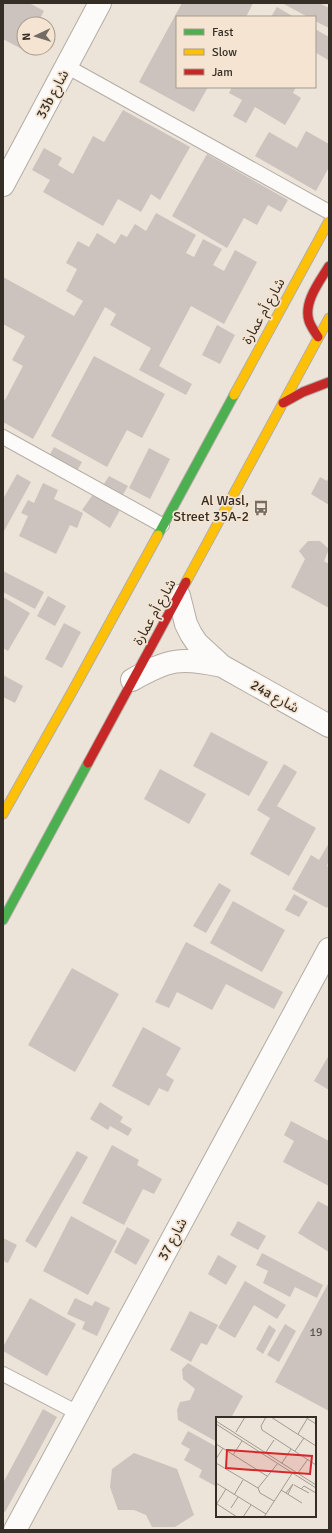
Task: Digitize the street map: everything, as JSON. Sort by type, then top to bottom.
[{"type":"street","name":"33b شارع","points":[[3,184],[100,3]]},
{"type":"street","name":"شارع أم عمارة","points":[[3,814],[73,690],[329,221]]},
{"type":"street","points":[[323,340],[308,318],[308,309],[311,300],[329,266]]},
{"type":"street","name":"شارع أم عمارة","points":[[3,920],[283,403],[323,340],[329,318]]},
{"type":"street","points":[[283,403],[303,392],[329,382]]},
{"type":"street","name":"24a شارع","points":[[179,596],[184,619],[191,634],[197,643],[222,666],[329,726]]},
{"type":"street","name":"24a شارع","points":[[132,680],[155,667],[176,661],[199,661],[222,666]]},
{"type":"street","name":"شارع 37","points":[[15,1530],[329,949]]},
{"type":"lane","points":[[66,66],[329,212]]},
{"type":"lane","points":[[3,437],[162,525]]},
{"type":"lane","points":[[3,1374],[78,1413]]},
{"type":"building","points":[[3,3],[29,3],[44,11],[41,16],[16,16],[16,46],[3,39]]},
{"type":"building","points":[[182,3],[253,3],[246,16],[176,16],[176,88],[207,88],[194,112],[139,82]]},
{"type":"building","points":[[282,3],[319,3],[329,8],[329,28],[316,22],[316,16],[306,16]]},
{"type":"building","points":[[277,7],[292,16],[272,16]]},
{"type":"building","points":[[316,30],[329,37],[328,60],[316,53]]},
{"type":"building","points":[[232,88],[296,88],[293,93],[301,98],[285,125],[255,107],[246,123],[233,116],[242,100],[229,93]]},
{"type":"building","points":[[123,110],[190,147],[160,200],[151,194],[141,212],[118,199],[103,226],[43,192],[50,180],[32,170],[44,148],[62,158],[58,165],[73,174],[93,136],[104,142]]},
{"type":"building","points":[[306,131],[329,144],[329,167],[316,191],[255,156],[269,132],[297,148]]},
{"type":"building","points":[[207,154],[288,200],[281,212],[268,205],[257,225],[244,218],[227,248],[172,216]]},
{"type":"building","points":[[156,213],[196,235],[186,253],[194,257],[203,239],[222,249],[213,265],[224,271],[235,250],[257,262],[224,324],[191,306],[159,366],[192,384],[186,395],[139,370],[151,348],[110,325],[116,314],[105,307],[33,439],[3,422],[3,399],[5,400],[23,366],[12,360],[25,336],[3,324],[3,277],[74,316],[83,301],[66,291],[77,269],[66,263],[78,241],[89,247],[97,233],[115,244],[121,234],[127,237],[135,224],[146,231]]},
{"type":"building","points":[[217,325],[235,335],[220,364],[202,355]]},
{"type":"building","points":[[94,356],[165,394],[142,438],[127,430],[107,467],[51,436]]},
{"type":"building","points":[[54,447],[82,462],[75,475],[47,460]]},
{"type":"building","points":[[149,448],[170,459],[150,499],[129,488]]},
{"type":"building","points":[[17,474],[31,482],[3,533],[3,499]]},
{"type":"building","points":[[109,476],[128,486],[121,498],[102,487]]},
{"type":"building","points":[[329,476],[329,505],[311,494],[320,477],[327,481]]},
{"type":"building","points":[[43,483],[58,490],[54,499],[83,513],[77,528],[70,525],[56,554],[19,536],[28,516],[21,513],[28,500],[34,503]]},
{"type":"building","points":[[94,493],[120,510],[110,528],[82,510]]},
{"type":"building","points":[[308,541],[320,541],[329,549],[324,561],[329,564],[329,608],[291,587],[305,559],[299,551]]},
{"type":"building","points":[[3,571],[44,592],[35,609],[3,592]]},
{"type":"building","points":[[48,596],[66,606],[55,626],[37,616]]},
{"type":"building","points":[[3,597],[30,613],[8,651],[3,648]]},
{"type":"building","points":[[64,623],[81,632],[62,668],[45,659]]},
{"type":"building","points":[[3,675],[23,686],[15,703],[3,697]]},
{"type":"building","points":[[211,732],[268,762],[249,796],[193,766]]},
{"type":"building","points":[[284,764],[297,772],[277,806],[316,828],[289,876],[250,854],[270,818],[257,810]]},
{"type":"building","points":[[160,769],[206,794],[189,824],[144,799]]},
{"type":"building","points":[[329,843],[329,861],[327,866],[329,867],[329,905],[327,908],[292,889],[311,855],[319,860]]},
{"type":"building","points":[[219,883],[231,890],[206,933],[193,926]]},
{"type":"building","points":[[294,894],[308,902],[299,917],[285,910]]},
{"type":"building","points":[[233,901],[285,930],[262,972],[210,943]]},
{"type":"building","points":[[186,942],[283,992],[274,1009],[226,984],[212,1010],[177,992],[169,1008],[155,1002]]},
{"type":"building","points":[[72,968],[119,994],[75,1072],[28,1045]]},
{"type":"building","points":[[143,1027],[181,1048],[166,1075],[174,1080],[168,1092],[159,1088],[149,1106],[112,1086]]},
{"type":"building","points":[[329,1055],[329,1090],[314,1081]]},
{"type":"building","points":[[100,1102],[123,1117],[120,1122],[132,1129],[128,1136],[110,1126],[108,1130],[90,1119]]},
{"type":"building","points":[[291,1121],[329,1141],[329,1186],[283,1162],[294,1141],[284,1135]]},
{"type":"building","points":[[112,1145],[139,1160],[137,1165],[162,1179],[154,1194],[143,1189],[124,1225],[82,1203]]},
{"type":"building","points":[[77,1151],[88,1157],[36,1248],[25,1241]]},
{"type":"building","points":[[318,1201],[329,1207],[329,1252],[298,1233]]},
{"type":"building","points":[[71,1216],[117,1241],[88,1295],[43,1271]]},
{"type":"building","points":[[238,1221],[266,1236],[258,1250],[230,1235]]},
{"type":"building","points":[[127,1227],[150,1240],[136,1265],[114,1252]]},
{"type":"building","points":[[3,1238],[17,1245],[8,1263],[3,1261]]},
{"type":"building","points":[[262,1253],[323,1285],[317,1298],[295,1287],[290,1297],[263,1283],[268,1271],[256,1265]]},
{"type":"building","points":[[218,1255],[237,1266],[226,1285],[208,1274]]},
{"type":"building","points":[[245,1281],[286,1305],[277,1319],[254,1305],[235,1338],[218,1328]]},
{"type":"building","points":[[329,1282],[329,1411],[275,1382]]},
{"type":"building","points":[[30,1298],[76,1324],[47,1376],[3,1351],[3,1347]]},
{"type":"building","points":[[75,1298],[92,1306],[95,1301],[110,1308],[97,1336],[82,1329],[85,1322],[67,1314]]},
{"type":"building","points":[[190,1311],[218,1325],[207,1345],[201,1343],[191,1362],[170,1350]]},
{"type":"building","points":[[285,1324],[296,1331],[279,1362],[267,1355]]},
{"type":"building","points":[[269,1325],[276,1330],[263,1354],[256,1349]]},
{"type":"building","points":[[188,1363],[243,1396],[232,1417],[216,1417],[216,1441],[178,1420],[177,1410],[180,1402],[190,1400],[195,1389],[183,1379],[182,1369]]},
{"type":"building","points":[[43,1409],[57,1417],[5,1512],[3,1511],[3,1483]]},
{"type":"building","points":[[188,1431],[216,1446],[216,1486],[199,1477],[202,1470],[184,1460],[190,1449],[181,1444]]},
{"type":"building","points":[[134,1453],[177,1469],[194,1515],[175,1527],[152,1527],[146,1515],[134,1510],[118,1510],[110,1487],[112,1469]]},
{"type":"traffic: fast","points":[[158,535],[234,395]]},
{"type":"traffic: fast","points":[[3,920],[88,763]]},
{"type":"traffic: slow","points":[[234,395],[329,221]]},
{"type":"traffic: slow","points":[[186,582],[329,318]]},
{"type":"traffic: slow","points":[[3,814],[158,535]]},
{"type":"traffic: jam","points":[[318,337],[309,321],[308,306],[313,292],[329,266]]},
{"type":"traffic: jam","points":[[283,403],[303,392],[329,382]]},
{"type":"traffic: jam","points":[[88,763],[186,582]]},
{"type":"place","name":"Al Wasl, Street 35A-2","points":[[261,508]]}]
